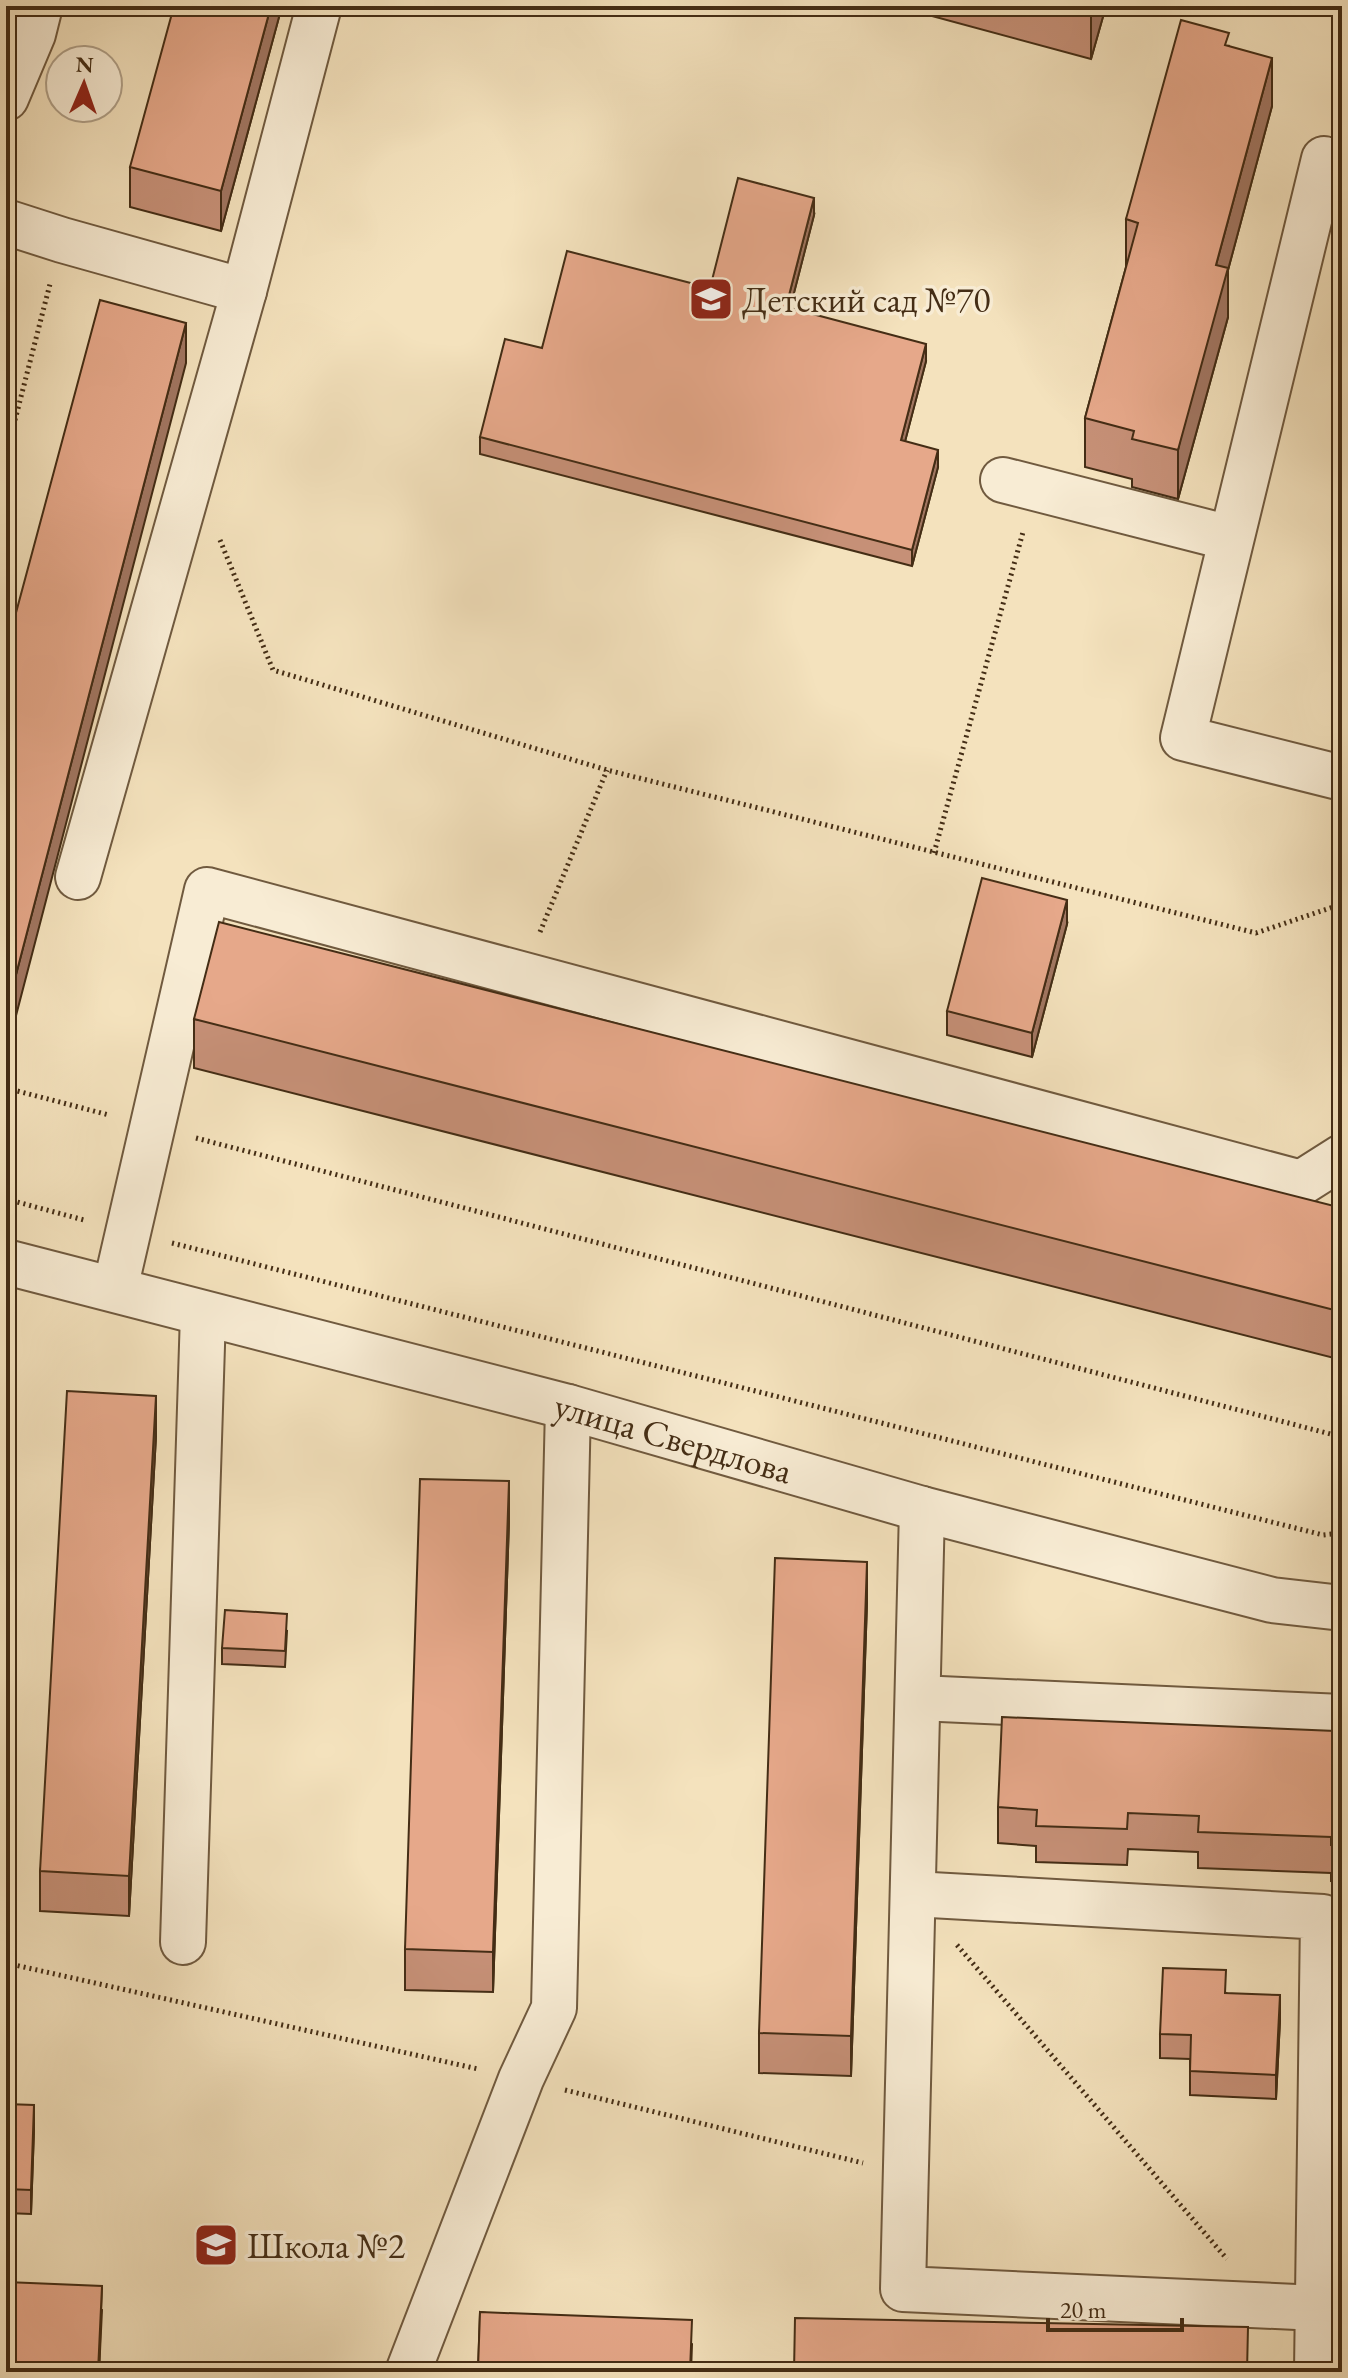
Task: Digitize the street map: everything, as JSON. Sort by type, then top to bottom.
[{"type":"street","points":[[6,98],[33,34],[40,6]]},
{"type":"street","points":[[78,877],[244,291],[319,6]]},
{"type":"street","points":[[1324,159],[1183,738],[1342,778]]},
{"type":"street","points":[[6,222],[244,291]]},
{"type":"street","points":[[1019,484],[1230,538]]},
{"type":"street","points":[[115,1289],[207,890],[1301,1183],[1342,1157]]},
{"type":"street","name":"улица Свердлова","points":[[6,1262],[568,1407],[922,1509],[1272,1600],[1342,1608]]},
{"type":"street","points":[[183,1942],[203,1314]]},
{"type":"street","points":[[408,2372],[521,2079],[554,2008],[568,1407]]},
{"type":"street","points":[[922,1509],[903,2289],[1318,2308]]},
{"type":"street","points":[[918,1698],[1342,1717]]},
{"type":"street","points":[[913,1894],[1323,1917],[1317,2372]]},
{"type":"path","points":[[6,455],[62,240]]},
{"type":"path","points":[[192,473],[273,670],[607,770],[1256,933],[1342,904]]},
{"type":"path","points":[[934,853],[1019,484]]},
{"type":"path","points":[[523,975],[607,770]]},
{"type":"path","points":[[6,1088],[1342,1437]]},
{"type":"path","points":[[6,1199],[1323,1535],[1342,1533]]},
{"type":"path","points":[[913,1894],[1266,2305]]},
{"type":"path","points":[[6,1963],[521,2079],[906,2173]]},
{"type":"building","points":[[174,6],[271,6],[221,191],[130,167]]},
{"type":"building","points":[[1074,6],[1093,6],[1091,11]]},
{"type":"building","points":[[1181,20],[1229,33],[1225,45],[1272,58],[1216,265],[1228,268],[1178,450],[1132,439],[1134,431],[1085,418],[1138,223],[1126,219]]},
{"type":"building","points":[[738,178],[814,198],[786,307],[926,344],[901,440],[938,450],[912,550],[480,437],[505,339],[542,348],[567,251],[710,288]]},
{"type":"building","points":[[100,300],[186,323],[6,1013],[6,650]]},
{"type":"building","points":[[982,878],[1067,900],[1032,1033],[947,1011]]},
{"type":"building","points":[[219,922],[1342,1208],[1342,1312],[194,1019]]},
{"type":"building","points":[[67,1391],[156,1396],[129,1876],[40,1871]]},
{"type":"building","points":[[420,1479],[509,1481],[493,1952],[405,1949]]},
{"type":"building","points":[[775,1558],[867,1562],[851,2036],[759,2033]]},
{"type":"building","points":[[225,1610],[287,1614],[285,1651],[222,1648]]},
{"type":"building","points":[[1002,1717],[1335,1731],[1335,1745],[1342,1745],[1342,1846],[1331,1845],[1331,1837],[1198,1832],[1199,1816],[1128,1813],[1127,1829],[1036,1826],[1037,1810],[998,1807]]},
{"type":"building","points":[[1163,1968],[1226,1970],[1225,1993],[1280,1995],[1276,2075],[1190,2071],[1191,2035],[1160,2034]]},
{"type":"building","points":[[6,2104],[34,2105],[31,2190],[6,2189]]},
{"type":"building","points":[[6,2282],[102,2286],[98,2372],[6,2368]]},
{"type":"building","points":[[480,2312],[692,2320],[690,2372],[478,2369]]},
{"type":"building","points":[[795,2318],[1248,2327],[1247,2372],[794,2372]]},
{"type":"place","name":"Детский сад №70","points":[[711,299]]},
{"type":"place","name":"Школа №2","points":[[216,2245]]}]
